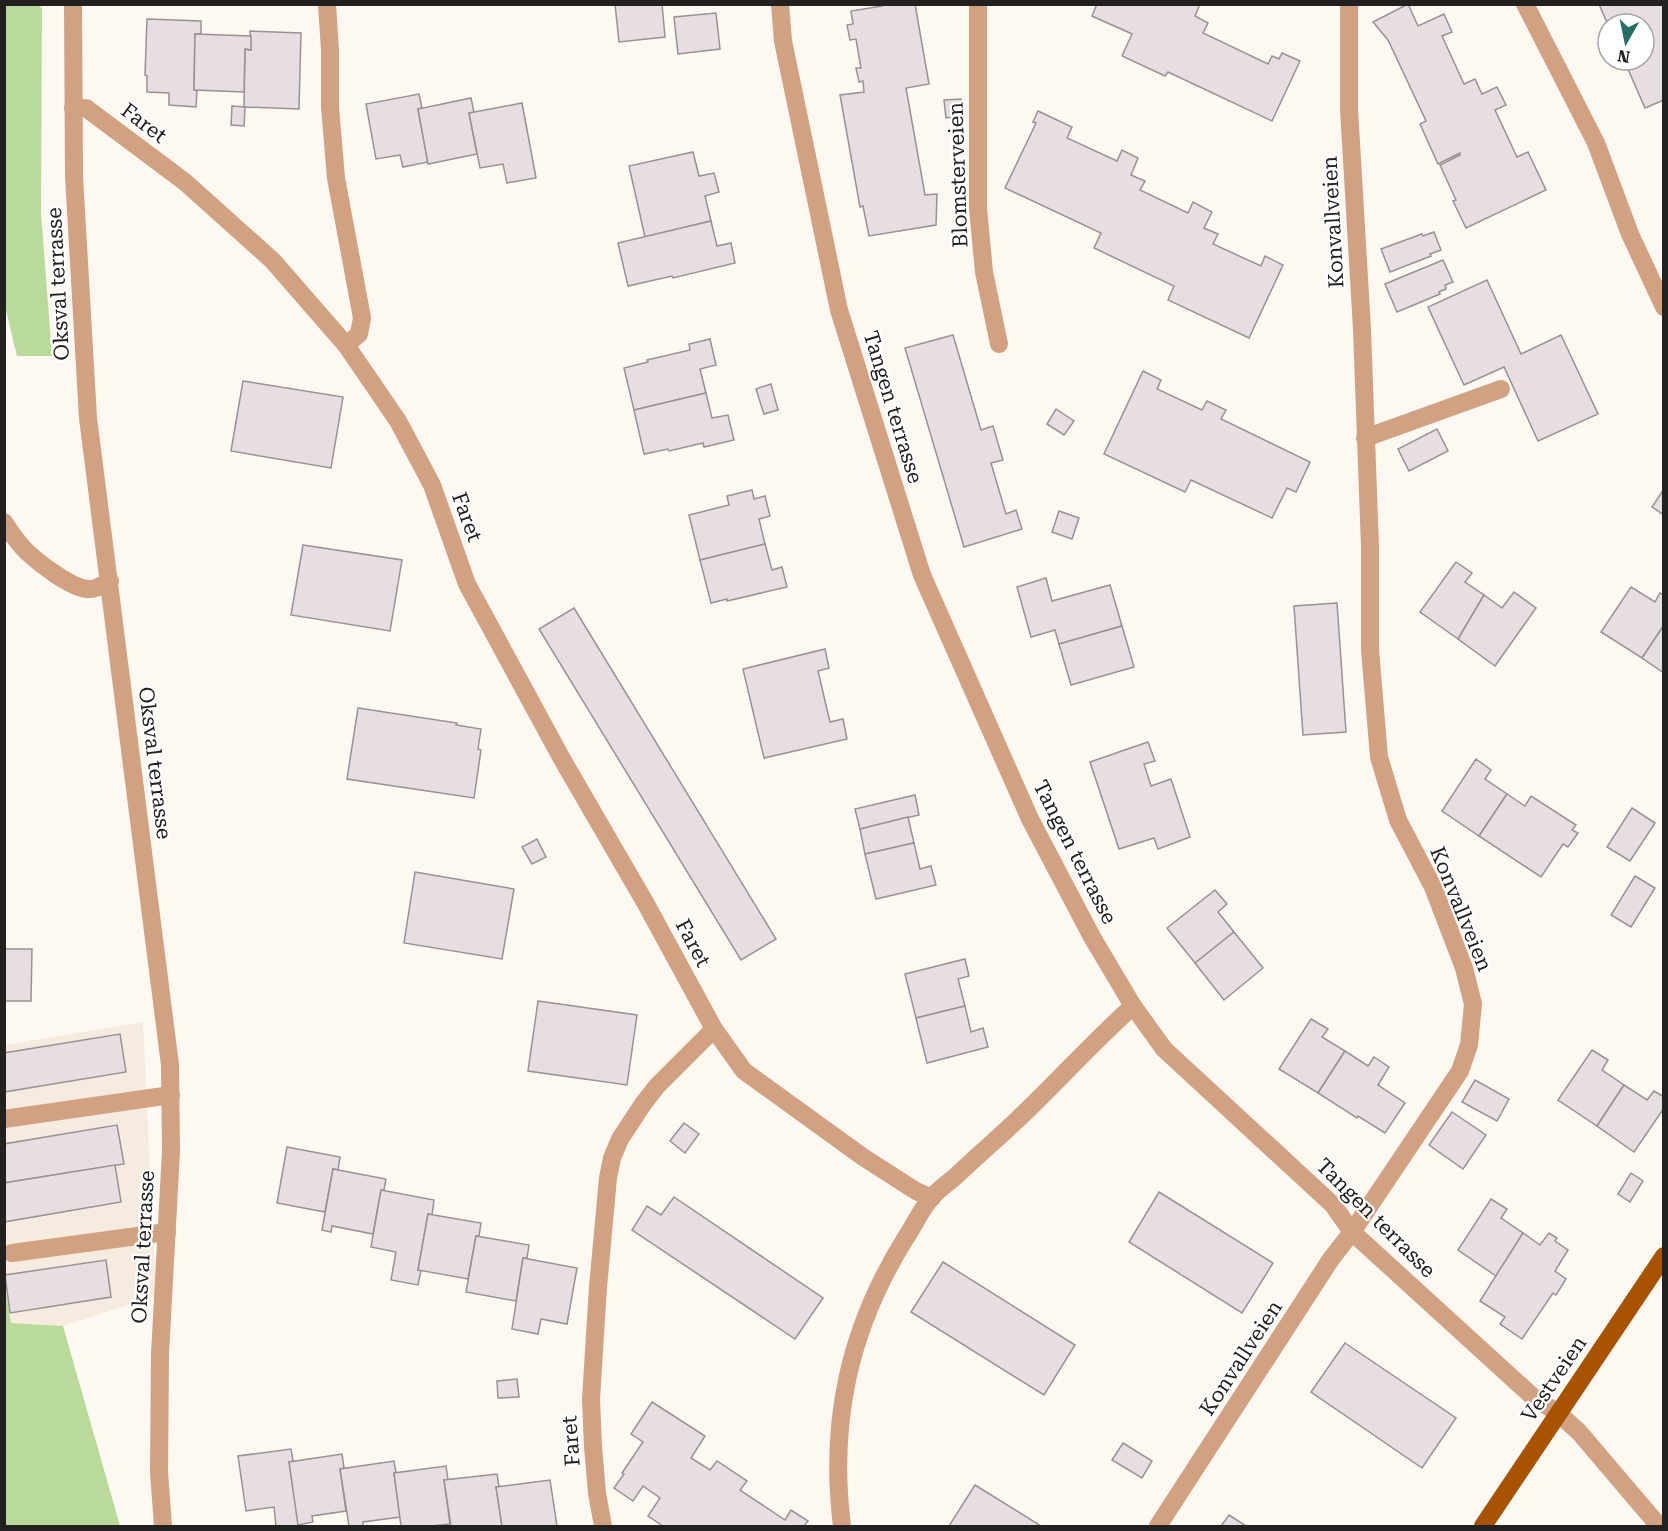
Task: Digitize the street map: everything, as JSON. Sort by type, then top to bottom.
[{"type":"main road","name":"Vestveien","points":[[1483,1527],[1664,1256]]},
{"type":"street","name":"Oksval terrasse","points":[[73,4],[74,176],[88,418],[170,1065],[171,1151],[160,1354],[159,1472],[163,1527]]},
{"type":"street","points":[[327,4],[330,107],[336,178],[362,318],[359,334],[346,345]]},
{"type":"street","name":"Tangen terrasse","points":[[780,4],[783,41],[839,310],[922,575],[1030,819],[1092,937],[1133,1006],[1164,1048],[1334,1205],[1352,1232],[1533,1397],[1558,1413],[1579,1432],[1659,1527]]},
{"type":"street","name":"Blomsterveien","points":[[978,4],[978,208],[984,272],[999,344]]},
{"type":"street","name":"Konvallveien","points":[[1158,1527],[1331,1260],[1460,1071],[1469,1045],[1473,1004],[1464,968],[1432,887],[1398,820],[1379,757],[1370,650],[1370,547],[1362,329],[1349,109],[1349,4]]},
{"type":"street","points":[[1525,4],[1596,143],[1630,234],[1664,306]]},
{"type":"street","name":"Faret","points":[[73,108],[86,108],[185,182],[273,261],[346,345],[398,421],[432,485],[467,584],[562,759],[646,904],[714,1029],[744,1071],[863,1157],[916,1191],[932,1198]]},
{"type":"street","points":[[1365,438],[1501,389]]},
{"type":"street","points":[[4,522],[28,553],[72,585],[89,590],[110,581]]},
{"type":"street","points":[[842,1527],[838,1498],[838,1460],[848,1370],[857,1336],[894,1256],[932,1198],[1015,1122],[1133,1006]]},
{"type":"street","name":"Faret","points":[[603,1527],[597,1493],[591,1399],[598,1287],[608,1178],[612,1158],[620,1138],[657,1086],[714,1029]]},
{"type":"street","points":[[4,1119],[171,1095]]},
{"type":"street","points":[[12,1253],[167,1232]]},
{"type":"shaded area","points":[[143,1022],[156,1296],[63,1326],[11,1323],[4,1287],[4,1045]]},
{"type":"green space","points":[[4,5],[39,5],[42,9],[41,212],[52,356],[17,356],[4,302]]},
{"type":"green space","points":[[5,1287],[11,1323],[63,1326],[120,1526],[5,1526]]},
{"type":"building","points":[[615,4],[662,4],[665,37],[619,42]]},
{"type":"building","points":[[883,4],[915,4],[929,84],[906,88],[925,195],[937,194],[936,225],[869,236],[863,206],[860,207],[840,95],[864,92],[863,81],[859,82],[856,68],[861,68],[856,39],[850,40],[847,25],[853,24],[851,11]]},
{"type":"building","points":[[1097,4],[1200,4],[1195,16],[1208,23],[1203,33],[1268,64],[1272,56],[1279,59],[1282,53],[1300,61],[1272,121],[1168,72],[1165,76],[1122,56],[1132,34],[1092,16]]},
{"type":"building","points":[[1408,4],[1418,26],[1444,14],[1452,32],[1442,36],[1464,84],[1475,79],[1482,94],[1497,87],[1506,105],[1495,110],[1517,157],[1528,152],[1546,190],[1466,228],[1440,165],[1460,153],[1438,164],[1420,124],[1426,121],[1388,40],[1373,22]]},
{"type":"building","points":[[1599,4],[1662,4],[1664,8],[1664,100],[1645,108],[1629,72],[1656,72],[1656,12],[1602,12]]},
{"type":"building","points":[[716,13],[720,49],[678,54],[674,17]]},
{"type":"building","points":[[147,19],[201,21],[201,34],[195,34],[196,107],[169,105],[169,93],[147,92],[147,76],[145,75]]},
{"type":"building","points":[[250,31],[301,33],[299,109],[244,107],[245,49],[251,50]]},
{"type":"building","points":[[195,34],[251,36],[251,50],[245,49],[244,92],[194,90]]},
{"type":"building","points":[[419,94],[422,108],[418,109],[428,162],[403,167],[400,155],[376,159],[366,104]]},
{"type":"building","points":[[471,98],[474,112],[469,113],[477,154],[428,164],[418,109]]},
{"type":"building","points":[[961,99],[962,116],[946,118],[944,100]]},
{"type":"building","points":[[522,103],[536,178],[507,183],[503,164],[480,168],[469,113]]},
{"type":"building","points":[[232,106],[245,107],[244,126],[231,125]]},
{"type":"building","points":[[1038,111],[1072,127],[1067,138],[1117,161],[1122,150],[1138,158],[1131,175],[1145,181],[1140,190],[1188,213],[1193,202],[1212,212],[1204,228],[1218,234],[1213,244],[1261,266],[1265,256],[1283,265],[1249,338],[1168,300],[1174,286],[1094,248],[1101,233],[1005,188],[1036,123],[1033,122]]},
{"type":"building","points":[[693,152],[699,176],[714,173],[719,192],[705,196],[711,221],[645,237],[629,166]]},
{"type":"building","points":[[711,221],[717,246],[731,243],[735,263],[628,286],[618,243]]},
{"type":"building","points":[[1434,232],[1441,250],[1390,272],[1381,249]]},
{"type":"building","points":[[1443,260],[1453,282],[1445,285],[1446,289],[1439,292],[1440,294],[1397,312],[1385,284]]},
{"type":"building","points":[[1487,280],[1521,354],[1561,335],[1598,414],[1538,441],[1504,367],[1464,385],[1428,307]]},
{"type":"building","points":[[953,335],[981,430],[993,426],[1003,460],[991,463],[1006,514],[1016,510],[1022,529],[964,547],[905,348]]},
{"type":"building","points":[[710,339],[716,365],[700,369],[706,393],[634,410],[624,368],[690,350],[689,344]]},
{"type":"building","points":[[1143,371],[1161,380],[1157,389],[1202,410],[1207,401],[1226,410],[1221,419],[1310,462],[1296,492],[1287,488],[1272,518],[1191,480],[1185,492],[1104,454]]},
{"type":"building","points":[[243,381],[343,397],[331,468],[231,451]]},
{"type":"building","points":[[771,384],[778,410],[764,414],[756,389]]},
{"type":"building","points":[[706,393],[712,418],[728,415],[734,440],[704,447],[703,443],[644,454],[634,410]]},
{"type":"building","points":[[1056,409],[1074,421],[1064,435],[1047,424]]},
{"type":"building","points":[[1437,429],[1448,451],[1409,471],[1398,449]]},
{"type":"building","points":[[1664,489],[1664,515],[1652,507]]},
{"type":"building","points":[[752,490],[754,499],[765,496],[770,516],[759,519],[765,544],[700,560],[689,515],[729,505],[727,496]]},
{"type":"building","points":[[1059,511],[1079,518],[1072,539],[1052,532]]},
{"type":"building","points":[[765,544],[772,570],[782,567],[787,587],[711,603],[700,560]]},
{"type":"building","points":[[303,545],[402,560],[390,631],[291,615]]},
{"type":"building","points":[[1456,562],[1472,573],[1465,582],[1484,595],[1458,639],[1420,612]]},
{"type":"building","points":[[1046,578],[1052,601],[1110,585],[1122,626],[1059,644],[1055,630],[1031,637],[1017,587]]},
{"type":"building","points":[[1631,587],[1655,602],[1660,593],[1664,595],[1664,625],[1642,658],[1601,632]]},
{"type":"building","points":[[1514,592],[1536,608],[1495,666],[1458,639],[1484,595],[1502,608]]},
{"type":"building","points":[[1337,603],[1346,732],[1303,735],[1294,606]]},
{"type":"building","points":[[574,608],[776,939],[741,960],[539,629]]},
{"type":"building","points":[[1664,625],[1664,673],[1642,658]]},
{"type":"building","points":[[1122,626],[1134,667],[1071,685],[1059,644]]},
{"type":"building","points":[[825,649],[829,668],[818,671],[830,722],[843,719],[847,739],[764,758],[743,669]]},
{"type":"building","points":[[358,708],[457,723],[456,725],[481,729],[478,749],[481,750],[474,798],[347,779]]},
{"type":"building","points":[[1148,742],[1155,761],[1144,764],[1151,786],[1171,779],[1190,837],[1158,849],[1154,838],[1119,849],[1090,762]]},
{"type":"building","points":[[1476,759],[1491,770],[1485,779],[1507,794],[1479,836],[1442,811]]},
{"type":"building","points":[[1507,794],[1525,806],[1531,796],[1576,825],[1572,830],[1578,833],[1568,847],[1563,844],[1541,877],[1479,836]]},
{"type":"building","points":[[915,795],[919,815],[860,829],[855,809]]},
{"type":"building","points":[[1632,808],[1655,823],[1630,861],[1607,847]]},
{"type":"building","points":[[908,817],[914,843],[865,854],[860,829]]},
{"type":"building","points":[[537,839],[546,857],[532,864],[522,847]]},
{"type":"building","points":[[914,843],[920,869],[931,866],[936,885],[876,899],[865,854]]},
{"type":"building","points":[[415,872],[514,889],[502,959],[404,943]]},
{"type":"building","points":[[1635,876],[1655,888],[1631,927],[1611,915]]},
{"type":"building","points":[[1215,890],[1227,904],[1218,912],[1234,932],[1195,963],[1167,928]]},
{"type":"building","points":[[1234,932],[1263,968],[1224,1000],[1195,963]]},
{"type":"building","points":[[4,949],[32,949],[31,1001],[4,1001]]},
{"type":"building","points":[[965,959],[969,976],[958,979],[965,1006],[916,1018],[905,974]]},
{"type":"building","points":[[538,1001],[637,1015],[627,1085],[528,1071]]},
{"type":"building","points":[[965,1006],[971,1032],[983,1028],[988,1047],[927,1063],[916,1018]]},
{"type":"building","points":[[1311,1019],[1328,1029],[1322,1037],[1345,1051],[1318,1093],[1279,1069]]},
{"type":"building","points":[[120,1034],[126,1072],[4,1092],[4,1053]]},
{"type":"building","points":[[1592,1050],[1608,1060],[1602,1070],[1624,1085],[1597,1126],[1558,1100]]},
{"type":"building","points":[[1345,1051],[1368,1066],[1374,1057],[1389,1067],[1378,1085],[1405,1103],[1385,1133],[1318,1093]]},
{"type":"building","points":[[1475,1080],[1509,1099],[1497,1121],[1462,1102]]},
{"type":"building","points":[[1624,1085],[1647,1100],[1654,1091],[1664,1097],[1664,1108],[1634,1152],[1597,1126]]},
{"type":"building","points":[[1452,1112],[1486,1135],[1463,1169],[1429,1145]]},
{"type":"building","points":[[684,1123],[699,1134],[685,1153],[670,1141]]},
{"type":"building","points":[[117,1125],[124,1164],[4,1183],[4,1144]]},
{"type":"building","points":[[287,1147],[340,1157],[338,1170],[333,1169],[325,1212],[277,1203]]},
{"type":"building","points":[[115,1165],[121,1202],[4,1222],[4,1183]]},
{"type":"building","points":[[333,1169],[386,1179],[384,1190],[381,1190],[373,1234],[332,1226],[331,1232],[322,1230]]},
{"type":"building","points":[[1631,1173],[1643,1181],[1630,1202],[1618,1194]]},
{"type":"building","points":[[381,1190],[434,1200],[432,1215],[428,1214],[418,1270],[421,1270],[418,1285],[391,1280],[396,1252],[371,1247]]},
{"type":"building","points":[[1159,1192],[1273,1263],[1242,1313],[1129,1242]]},
{"type":"building","points":[[674,1197],[823,1298],[795,1339],[632,1230],[647,1206],[661,1215]]},
{"type":"building","points":[[1491,1199],[1507,1209],[1501,1218],[1523,1233],[1496,1276],[1458,1250]]},
{"type":"building","points":[[428,1214],[481,1223],[479,1236],[476,1236],[468,1279],[418,1270]]},
{"type":"building","points":[[1523,1233],[1540,1245],[1549,1233],[1557,1238],[1555,1241],[1568,1250],[1555,1271],[1566,1279],[1556,1295],[1553,1293],[1522,1339],[1500,1324],[1505,1317],[1480,1301]]},
{"type":"building","points":[[476,1236],[529,1245],[527,1258],[523,1258],[516,1301],[466,1292]]},
{"type":"building","points":[[523,1258],[577,1268],[567,1324],[541,1319],[538,1334],[512,1329]]},
{"type":"building","points":[[106,1260],[111,1297],[10,1313],[5,1275]]},
{"type":"building","points":[[943,1262],[1075,1345],[1044,1395],[911,1312]]},
{"type":"building","points":[[1345,1343],[1456,1418],[1422,1468],[1311,1392]]},
{"type":"building","points":[[517,1379],[519,1397],[498,1398],[497,1381]]},
{"type":"building","points":[[652,1402],[705,1436],[691,1458],[710,1470],[717,1461],[747,1481],[740,1490],[785,1520],[791,1510],[808,1521],[804,1526],[663,1526],[648,1516],[660,1498],[643,1486],[633,1501],[614,1488],[643,1442],[631,1434]]},
{"type":"building","points":[[1123,1443],[1152,1461],[1142,1478],[1112,1460]]},
{"type":"building","points":[[291,1449],[293,1461],[289,1462],[299,1526],[276,1526],[274,1507],[246,1511],[238,1456]]},
{"type":"building","points":[[342,1454],[344,1468],[340,1469],[346,1511],[312,1516],[313,1522],[298,1525],[289,1462]]},
{"type":"building","points":[[394,1461],[400,1517],[363,1522],[363,1526],[349,1526],[340,1469]]},
{"type":"building","points":[[446,1466],[448,1480],[444,1480],[450,1524],[401,1526],[394,1473]]},
{"type":"building","points":[[497,1474],[499,1487],[496,1487],[502,1526],[451,1526],[444,1480]]},
{"type":"building","points":[[550,1480],[557,1526],[502,1526],[496,1487]]},
{"type":"building","points":[[975,1485],[1041,1526],[949,1526]]},
{"type":"building","points":[[1229,1515],[1246,1526],[1221,1526]]}]
